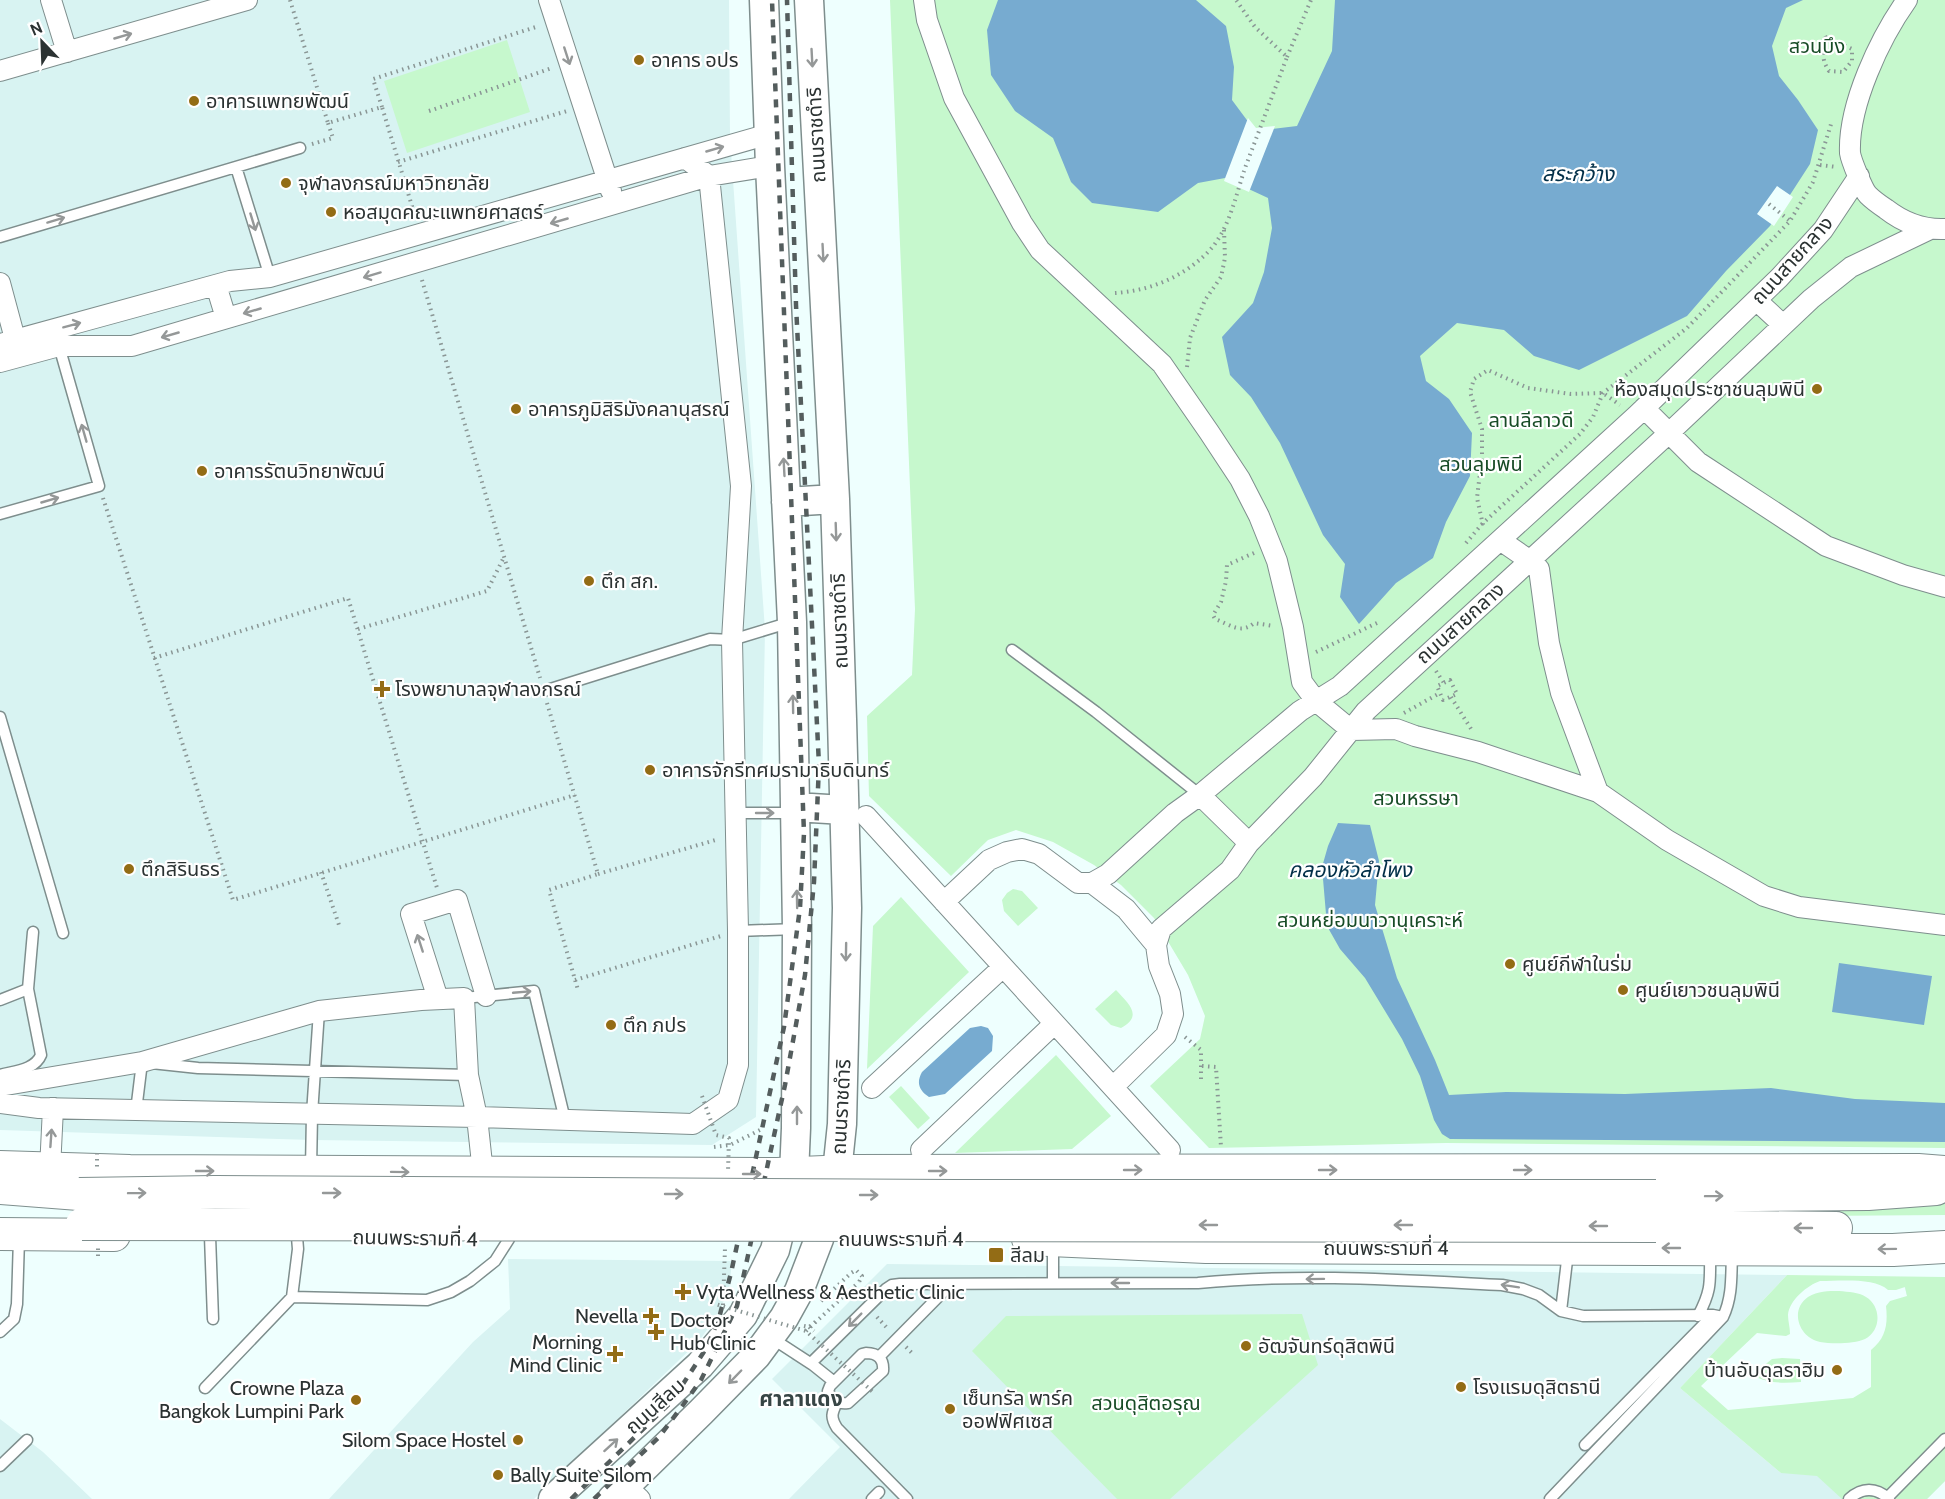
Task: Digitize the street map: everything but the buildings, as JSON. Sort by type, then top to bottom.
[{"type":"main road","points":[[764,0],[792,622],[797,929],[794,1173],[778,1239]]},
{"type":"main road","name":"ถนนราชดำริ","points":[[809,0],[835,499],[855,813],[847,920],[842,1124],[837,1172],[819,1239]]},
{"type":"main road","points":[[786,502],[835,499]]},
{"type":"main road","points":[[795,810],[855,813]]},
{"type":"main road","points":[[0,1167],[130,1171],[311,1170],[483,1173],[1280,1170],[1918,1170],[1945,1172]]},
{"type":"main road","points":[[1280,1170],[1267,1180],[1260,1193],[1259,1212],[1262,1228],[1271,1240],[1284,1248]]},
{"type":"main road","name":"ถนนพระรามที่ 4","points":[[0,1188],[79,1194]]},
{"type":"main road","name":"ถนนพระรามที่ 4","points":[[5,1229],[82,1224],[1656,1211],[1945,1188]]},
{"type":"main road","name":"ถนนพระรามที่ 4","points":[[0,1197],[215,1192],[967,1196],[1656,1211],[1945,1231]]},
{"type":"main road","name":"ถนนพระรามที่ 4","points":[[5,1229],[297,1237],[1053,1240],[1284,1248],[1893,1250],[1945,1246]]},
{"type":"main road","name":"ถนนสีลม","points":[[553,1499],[700,1365],[725,1337],[743,1315],[775,1250],[778,1239]]},
{"type":"main road","name":"ถนนสีลม","points":[[626,1495],[701,1412],[756,1356],[784,1318],[799,1291],[819,1239]]},
{"type":"street","points":[[51,0],[67,52]]},
{"type":"street","points":[[0,71],[247,0]]},
{"type":"street","points":[[549,0],[615,204]]},
{"type":"street","points":[[924,0],[927,20],[954,98],[1022,224],[1040,250],[1161,364],[1240,479],[1259,516],[1277,561],[1293,627],[1302,682],[1316,701],[1351,730],[1396,729],[1486,755],[1598,792],[1667,840],[1764,897],[1799,907],[1945,926]]},
{"type":"street","points":[[1907,0],[1889,29],[1854,112],[1850,155],[1866,194],[1897,218],[1936,230]]},
{"type":"street","points":[[0,362],[12,347],[111,315],[230,281],[270,277],[769,134]]},
{"type":"street","points":[[0,1103],[53,1108],[136,1111],[477,1117],[693,1124],[728,1100],[738,1065],[737,834],[732,640],[741,486],[709,176],[685,158]]},
{"type":"street","points":[[12,347],[132,346],[709,176],[770,166]]},
{"type":"street","name":"ถนนสายกลาง","points":[[1092,883],[1108,874],[1174,813],[1200,795],[1300,711],[1340,686],[1644,408],[1756,300],[1823,230],[1859,176]]},
{"type":"street","name":"ถนนสายกลาง","points":[[1156,945],[1161,929],[1230,870],[1249,843],[1313,777],[1366,711],[1669,433],[1811,299],[1851,267],[1936,230]]},
{"type":"street","points":[[0,283],[12,347]]},
{"type":"street","points":[[216,285],[226,318]]},
{"type":"street","points":[[1756,300],[1783,325]]},
{"type":"street","points":[[111,315],[120,346]]},
{"type":"street","points":[[1644,408],[1698,462],[1826,546],[1903,575],[1945,587]]},
{"type":"street","points":[[1500,540],[1539,569],[1549,644],[1561,693],[1598,792]]},
{"type":"street","points":[[1200,795],[1249,843]]},
{"type":"street","points":[[855,813],[944,902],[1170,1150]]},
{"type":"street","points":[[944,902],[989,860],[1007,852],[1022,849],[1039,854],[1078,883],[1092,883],[1126,909],[1156,945],[1159,966],[1170,994],[1173,1014],[1166,1035],[1113,1087]]},
{"type":"street","points":[[438,999],[411,914],[458,900],[486,996]]},
{"type":"street","points":[[873,1088],[1003,967]]},
{"type":"street","points":[[0,1086],[141,1062],[319,1011],[464,998],[468,1075],[477,1117],[483,1173]]},
{"type":"street","points":[[921,1150],[1054,1024]]},
{"type":"street","points":[[50,1169],[53,1108]]},
{"type":"lane","points":[[0,237],[300,148]]},
{"type":"lane","points":[[236,167],[270,277]]},
{"type":"lane","points":[[0,514],[99,486],[59,346]]},
{"type":"lane","points":[[544,691],[710,639],[732,640],[792,622]]},
{"type":"lane","points":[[1012,650],[1096,712],[1200,795]]},
{"type":"lane","points":[[1,722],[63,933]]},
{"type":"lane","points":[[736,813],[795,810]]},
{"type":"lane","points":[[738,931],[797,929]]},
{"type":"lane","points":[[0,1075],[34,1065],[41,1055],[28,989],[33,932]]},
{"type":"lane","points":[[0,1000],[28,989]]},
{"type":"lane","points":[[464,998],[534,991],[565,1120]]},
{"type":"lane","points":[[311,1170],[312,1114],[319,1011]]},
{"type":"lane","points":[[136,1111],[141,1062],[198,1068],[468,1075]]},
{"type":"lane","points":[[0,1332],[14,1319],[17,1304],[5,1229]]},
{"type":"lane","points":[[210,1236],[213,1319]]},
{"type":"lane","points":[[205,1388],[292,1297],[298,1249],[297,1237]]},
{"type":"lane","points":[[292,1297],[427,1300],[451,1292],[470,1281],[495,1261],[510,1239]]},
{"type":"lane","points":[[1053,1240],[1053,1283]]},
{"type":"lane","points":[[1561,1311],[1568,1248]]},
{"type":"lane","points":[[1698,1316],[1708,1298],[1721,1248]]},
{"type":"lane","points":[[1550,1499],[1729,1304],[1731,1293],[1721,1248]]},
{"type":"lane","points":[[813,1365],[813,1361],[892,1285],[1198,1283],[1342,1278],[1502,1285],[1523,1288],[1552,1302],[1561,1311],[1583,1316],[1718,1316]]},
{"type":"lane","points":[[879,1356],[951,1284]]},
{"type":"lane","points":[[1585,1445],[1718,1316]]},
{"type":"lane","points":[[770,1337],[833,1381]]},
{"type":"lane","points":[[872,1353],[879,1356],[884,1365],[883,1371],[848,1403],[840,1404],[830,1397],[828,1391],[833,1381],[862,1354],[872,1353]]},
{"type":"lane","points":[[837,1402],[831,1415],[837,1428],[907,1499]]},
{"type":"lane","points":[[1849,1499],[1855,1493],[1863,1490],[1880,1492],[1888,1498],[1945,1438]]},
{"type":"lane","points":[[0,1466],[27,1440]]},
{"type":"path","points":[[290,0],[333,138],[300,148]]},
{"type":"path","points":[[1236,0],[1255,27],[1287,57]]},
{"type":"path","points":[[1086,295],[1127,292],[1165,282],[1190,267],[1209,251],[1224,229],[1262,122],[1311,0]]},
{"type":"path","points":[[421,234],[373,79],[556,20]]},
{"type":"path","points":[[1825,36],[1831,45]]},
{"type":"path","points":[[1844,82],[1852,61],[1852,49],[1839,43],[1831,45],[1824,51],[1823,62],[1829,71],[1843,72],[1852,61]]},
{"type":"path","points":[[429,111],[544,71]]},
{"type":"path","points":[[399,162],[584,106]]},
{"type":"path","points":[[328,123],[382,107]]},
{"type":"path","points":[[1464,545],[1482,524],[1580,434],[1593,417],[1603,393],[1687,328],[1790,221],[1813,182],[1834,112]]},
{"type":"path","points":[[1769,204],[1790,221]]},
{"type":"path","points":[[1188,401],[1187,364],[1190,338],[1205,300],[1221,277],[1226,258],[1224,229]]},
{"type":"path","points":[[416,262],[598,874]]},
{"type":"path","points":[[1482,524],[1478,498],[1482,429],[1470,392],[1474,378],[1488,370],[1528,388],[1571,394],[1603,393]]},
{"type":"path","points":[[99,486],[233,900],[575,795]]},
{"type":"path","points":[[1271,547],[1227,565],[1226,582],[1221,602],[1214,615],[1215,619],[1237,629],[1245,629],[1254,623],[1293,627]]},
{"type":"path","points":[[358,629],[487,591],[504,557]]},
{"type":"path","points":[[154,658],[348,598],[423,841]]},
{"type":"path","points":[[1299,660],[1387,617]]},
{"type":"path","points":[[1450,680],[1457,694],[1443,700],[1440,693],[1437,686],[1450,680]]},
{"type":"path","points":[[1386,729],[1400,715],[1440,693]]},
{"type":"path","points":[[1451,697],[1486,755]]},
{"type":"path","points":[[578,990],[549,890],[737,834]]},
{"type":"path","points":[[321,872],[339,925]]},
{"type":"path","points":[[575,980],[738,931]]},
{"type":"path","points":[[1169,1024],[1201,1050],[1201,1080]]},
{"type":"path","points":[[1202,1066],[1216,1067],[1222,1152]]},
{"type":"path","points":[[702,1096],[716,1135],[729,1138],[730,1145],[760,1130]]},
{"type":"path","points":[[806,1331],[859,1282],[861,1276],[856,1270],[851,1272],[818,1304]]},
{"type":"path","points":[[712,1303],[806,1331],[874,1393]]},
{"type":"path","points":[[867,1308],[913,1353]]},
{"type":"path","points":[[802,1319],[801,1323],[814,1331]]},
{"type":"path","points":[[809,1327],[814,1322]]},
{"type":"shaded area","name":"โรงพยาบาลจุฬาลงกรณ์","points":[[0,0],[729,0],[730,138],[765,630],[756,1117],[712,1145],[312,1140],[0,1130]]},
{"type":"shaded area","points":[[508,1259],[732,1261],[729,1291],[714,1320],[699,1341],[534,1499],[329,1499],[473,1342],[510,1309]]},
{"type":"shaded area","points":[[887,1264],[1787,1275],[1680,1388],[1781,1473],[1924,1360],[1902,1277],[1945,1277],[1945,1481],[1927,1499],[789,1499],[840,1447],[772,1379]]},
{"type":"shaded area","points":[[0,1419],[43,1452],[92,1499],[0,1499]]},
{"type":"green space","name":"สวนลุมพินี","points":[[890,0],[1945,0],[1945,1148],[1446,1143],[1209,1148],[1150,1086],[1200,1039],[1205,1016],[1188,975],[1154,918],[1121,885],[1094,865],[1053,842],[1016,830],[988,840],[951,876],[869,796],[867,716],[912,675],[915,609]]},
{"type":"green space","points":[[507,40],[530,112],[407,153],[384,81]]},
{"type":"green space","points":[[1013,889],[1022,891],[1038,908],[1018,926],[1004,911],[1002,900]]},
{"type":"green space","points":[[901,897],[969,972],[867,1069],[873,926]]},
{"type":"green space","points":[[1116,990],[1132,1009],[1133,1014],[1132,1019],[1121,1028],[1111,1025],[1095,1009]]},
{"type":"green space","points":[[1056,1055],[1111,1116],[1072,1149],[955,1153]]},
{"type":"green space","points":[[901,1086],[930,1118],[918,1129],[889,1097]]},
{"type":"green space","points":[[1945,1203],[1945,1215],[1662,1217],[1666,1204]]},
{"type":"green space","points":[[1787,1275],[1945,1277],[1945,1481],[1927,1499],[1842,1499],[1817,1476],[1781,1473],[1680,1388]],"holes":[[[1820,1281],[1866,1281],[1888,1290],[1905,1287],[1907,1296],[1890,1301],[1886,1306],[1887,1319],[1883,1336],[1871,1350],[1871,1387],[1853,1398],[1728,1410],[1701,1386],[1757,1333],[1786,1336],[1790,1334],[1789,1309],[1795,1299]]]},
{"type":"green space","points":[[1839,1291],[1860,1294],[1871,1301],[1878,1318],[1874,1330],[1865,1339],[1855,1342],[1831,1343],[1813,1339],[1807,1335],[1799,1323],[1799,1309],[1802,1303],[1808,1297],[1816,1294]]},
{"type":"green space","name":"สวนดุสิตอรุณ","points":[[1302,1314],[1318,1365],[1170,1499],[1117,1499],[972,1351],[1006,1316]]},
{"type":"green space","points":[[1772,1359],[1800,1359],[1801,1382],[1782,1383],[1752,1375]]},
{"type":"water","name":"สระกว้าง","points":[[998,0],[1196,0],[1226,26],[1234,67],[1232,100],[1255,131],[1297,126],[1332,51],[1335,0],[1803,0],[1786,8],[1772,46],[1779,76],[1818,130],[1810,164],[1770,226],[1726,271],[1687,316],[1579,370],[1534,356],[1504,330],[1457,323],[1420,356],[1426,381],[1449,399],[1472,433],[1470,476],[1446,522],[1433,558],[1396,583],[1359,624],[1340,597],[1345,564],[1323,535],[1280,443],[1251,397],[1230,375],[1222,337],[1253,303],[1264,272],[1272,228],[1268,198],[1225,178],[1198,183],[1158,212],[1092,203],[1071,182],[1053,138],[1015,111],[991,75],[987,30]]},
{"type":"water","name":"คลองหัวลำโพง","points":[[1338,823],[1370,825],[1379,861],[1375,905],[1397,978],[1449,1095],[1506,1092],[1625,1094],[1771,1088],[1855,1099],[1945,1103],[1945,1142],[1450,1139],[1442,1134],[1434,1120],[1420,1076],[1402,1039],[1365,978],[1340,949],[1327,926],[1322,867]]},
{"type":"water","points":[[1839,963],[1932,976],[1924,1025],[1832,1012]]},
{"type":"water","points":[[981,1026],[988,1028],[993,1036],[992,1051],[945,1094],[929,1097],[921,1089],[919,1083],[922,1072],[970,1028]]},
{"type":"pier","points":[[1248,118],[1256,128],[1275,126],[1249,192],[1224,181]]},
{"type":"pier","points":[[1777,186],[1793,197],[1774,226],[1757,214]]},
{"type":"railway","points":[[571,1499],[672,1401],[707,1347],[719,1318],[731,1273],[784,1027],[800,908],[804,833],[772,0]]},
{"type":"railway","points":[[594,1499],[659,1437],[683,1405],[701,1380],[737,1306],[785,1085],[805,975],[814,882],[819,765],[796,305],[787,0]]},
{"type":"place","name":"อาคาร อปร","points":[[639,60]]},
{"type":"place","name":"อาคารแพทยพัฒน์","points":[[194,101]]},
{"type":"place","name":"จุฬาลงกรณ์มหาวิทยาลัย","points":[[286,183]]},
{"type":"place","name":"หอสมุดคณะแพทยศาสตร์","points":[[331,212]]},
{"type":"place","name":"ห้องสมุดประชาชนลุมพินี","points":[[1817,389]]},
{"type":"place","name":"อาคารภูมิสิริมังคลานุสรณ์","points":[[516,409]]},
{"type":"place","name":"อาคารรัตนวิทยาพัฒน์","points":[[202,471]]},
{"type":"place","name":"ตึก สก.","points":[[589,581]]},
{"type":"place","name":"โรงพยาบาลจุฬาลงกรณ์","points":[[382,689]]},
{"type":"place","name":"อาคารจักรีทศมรามาธิบดินทร์","points":[[650,770]]},
{"type":"place","name":"ตึกสิรินธร","points":[[129,869]]},
{"type":"place","name":"ศูนย์กีฬาในร่ม","points":[[1510,964]]},
{"type":"place","name":"ศูนย์เยาวชนลุมพินี","points":[[1623,990]]},
{"type":"place","name":"ตึก ภปร","points":[[611,1025]]},
{"type":"place","name":"สีลม","points":[[996,1255]]},
{"type":"place","name":"Vyta Wellness & Aesthetic Clinic","points":[[683,1292]]},
{"type":"place","name":"Nevella","points":[[651,1316]]},
{"type":"place","name":"Doctor Hub Clinic","points":[[656,1332]]},
{"type":"place","name":"อัฒจันทร์ดุสิตพินี","points":[[1246,1346]]},
{"type":"place","name":"Morning Mind Clinic","points":[[615,1354]]},
{"type":"place","name":"บ้านอับดุลราฮิม","points":[[1837,1370]]},
{"type":"place","name":"โรงแรมดุสิตธานี","points":[[1461,1387]]},
{"type":"place","name":"Crowne Plaza Bangkok Lumpini Park","points":[[356,1400]]},
{"type":"place","name":"เซ็นทรัล พาร์ค ออฟฟิศเซส","points":[[950,1409]]},
{"type":"place","name":"Silom Space Hostel","points":[[518,1440]]},
{"type":"place","name":"Bally Suite Silom","points":[[498,1475]]},
{"type":"district","name":"ศาลาแดง","points":[[801,1398]]},
{"type":"park label","name":"สวนบึง","points":[[1817,46]]},
{"type":"park label","name":"ลานลีลาวดี","points":[[1531,420]]},
{"type":"park label","name":"สวนหรรษา","points":[[1416,798]]},
{"type":"park label","name":"สวนหย่อมนาวานุเคราะห์","points":[[1370,920]]}]
